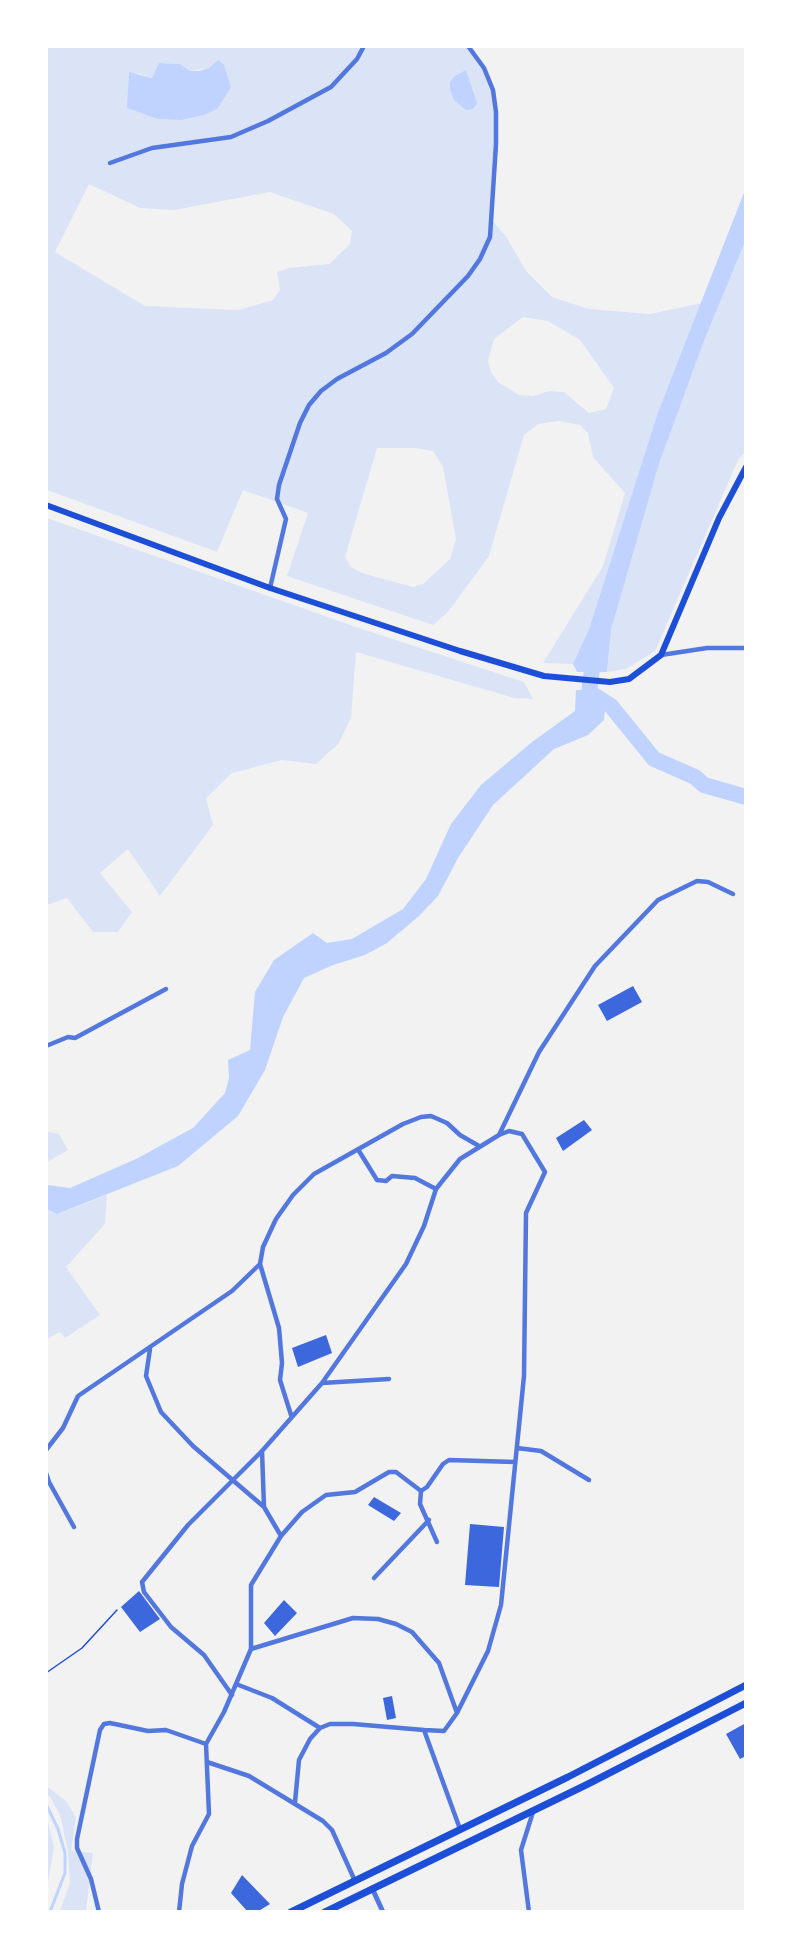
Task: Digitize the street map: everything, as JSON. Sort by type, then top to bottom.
[{"type":"main road","points":[[46,505],[270,588],[503,664],[544,676],[574,681],[610,682],[629,679],[661,655],[719,518],[746,467]]},
{"type":"main road","points":[[291,1911],[568,1777],[746,1685]]},
{"type":"main road","points":[[325,1911],[746,1703]]},
{"type":"street","points":[[110,163],[152,148],[231,137],[268,122],[331,87],[357,59],[364,46]]},
{"type":"street","points":[[270,588],[286,519],[277,499],[279,485],[300,423],[309,405],[321,391],[337,379],[386,353],[412,334],[468,276],[480,259],[489,237],[496,112],[493,90],[474,49],[468,46]]},
{"type":"street","points":[[661,655],[707,648],[746,648]]},
{"type":"street","points":[[499,1135],[539,1052],[595,966],[658,900],[697,881],[708,882],[733,894]]},
{"type":"street","points":[[46,1046],[68,1037],[75,1038],[166,989]]},
{"type":"street","points":[[291,1415],[280,1380],[282,1363],[279,1328],[260,1263],[263,1247],[276,1219],[293,1195],[314,1174],[404,1124],[431,1116],[447,1123],[460,1135],[479,1146]]},
{"type":"street","points":[[232,1695],[204,1655],[171,1627],[142,1586],[173,1543],[231,1480],[262,1451],[291,1415],[322,1383],[406,1264],[424,1226],[436,1189],[460,1159],[499,1135],[509,1131],[522,1134],[545,1172],[526,1213],[524,1376],[501,1605],[488,1651],[457,1713],[444,1731],[353,1724],[330,1724],[320,1728],[310,1739],[299,1760],[295,1802]]},
{"type":"street","points":[[359,1151],[377,1180],[386,1180],[392,1176],[415,1178],[436,1189]]},
{"type":"street","points":[[46,1450],[63,1428],[78,1396],[232,1291],[260,1263]]},
{"type":"street","points":[[150,1349],[146,1376],[161,1412],[231,1480],[264,1507],[281,1536]]},
{"type":"street","points":[[322,1383],[389,1379]]},
{"type":"street","points":[[517,1448],[542,1451],[589,1480]]},
{"type":"street","points":[[262,1451],[264,1507]]},
{"type":"street","points":[[421,1491],[449,1460],[515,1462]]},
{"type":"street","points":[[179,1911],[182,1884],[192,1846],[209,1814],[206,1744],[232,1695],[251,1649],[251,1585],[281,1536],[302,1512],[326,1495],[355,1492],[389,1472],[396,1472],[421,1491]]},
{"type":"street","points":[[46,1473],[74,1527]]},
{"type":"street","points":[[421,1491],[420,1504],[437,1542]]},
{"type":"street","points":[[374,1578],[429,1520]]},
{"type":"street","points":[[251,1649],[353,1618],[378,1619],[396,1624],[412,1632],[439,1663],[457,1713]]},
{"type":"street","points":[[236,1684],[272,1698],[320,1728]]},
{"type":"street","points":[[99,1911],[77,1839],[100,1730],[105,1724],[110,1723],[148,1731],[166,1730],[206,1744]]},
{"type":"street","points":[[424,1730],[460,1829]]},
{"type":"street","points":[[207,1762],[249,1776],[295,1802],[332,1830],[355,1881]]},
{"type":"street","points":[[529,1911],[521,1850],[534,1809]]},
{"type":"street","points":[[372,1888],[383,1911]]},
{"type":"path","points":[[46,1673],[82,1648],[117,1610]]},
{"type":"shaded area","points":[[47,47],[468,47],[474,52],[493,90],[496,112],[491,219],[505,235],[526,271],[552,297],[589,309],[650,314],[702,303],[657,415],[589,629],[573,664],[543,663],[603,566],[625,493],[593,457],[588,433],[580,425],[558,421],[538,424],[524,435],[489,556],[448,612],[433,625],[287,576],[308,513],[243,490],[217,552],[47,490]],"holes":[[[159,63],[180,64],[190,71],[209,68],[127,108],[137,73],[153,78]],[[89,184],[140,208],[174,210],[270,192],[334,214],[352,231],[350,244],[329,264],[289,268],[277,272],[280,290],[273,300],[238,310],[145,306],[55,252]],[[523,317],[548,321],[580,340],[614,388],[606,409],[589,413],[564,392],[549,391],[533,396],[519,395],[498,382],[491,372],[488,360],[494,339]],[[377,448],[414,448],[433,451],[443,467],[456,539],[450,559],[423,584],[413,587],[362,573],[351,567],[345,557]]]},
{"type":"shaded area","points":[[745,242],[745,452],[738,460],[655,651],[626,669],[607,672],[611,630],[659,464],[704,341]]},
{"type":"shaded area","points":[[47,518],[356,627],[524,682],[533,699],[514,698],[356,652],[351,718],[339,743],[316,764],[282,760],[232,773],[206,798],[213,825],[160,896],[128,849],[100,873],[132,912],[118,932],[93,932],[67,898],[47,905]]},
{"type":"shaded area","points":[[47,1131],[59,1134],[68,1150],[47,1162]]},
{"type":"shaded area","points":[[107,1195],[105,1224],[66,1267],[100,1315],[65,1338],[60,1332],[47,1339],[47,1209],[57,1214]]},
{"type":"shaded area","points":[[46,1782],[49,1788],[66,1801],[76,1817],[71,1851],[93,1853],[86,1911],[60,1911],[70,1883],[68,1852],[60,1815],[49,1795],[47,1801]]},
{"type":"shaded area","points":[[46,1815],[54,1847],[47,1888],[46,1888]]},
{"type":"water","points":[[218,60],[224,65],[231,87],[217,109],[204,115],[181,120],[158,119],[127,108],[129,72],[152,78],[159,63],[180,64],[190,71],[199,71],[209,68]]},
{"type":"water","points":[[466,70],[477,103],[473,109],[466,110],[454,100],[450,82]]},
{"type":"water","points":[[745,190],[745,242],[704,341],[659,464],[611,630],[607,672],[577,672],[573,664],[589,629],[657,415]]},
{"type":"water","points":[[576,690],[600,690],[606,697],[604,720],[588,735],[554,749],[493,805],[458,858],[438,896],[419,916],[387,943],[365,955],[333,965],[304,978],[283,1017],[265,1070],[238,1116],[178,1166],[57,1214],[47,1209],[47,1185],[70,1188],[136,1159],[193,1128],[225,1093],[229,1078],[228,1060],[250,1050],[255,992],[274,960],[313,933],[327,943],[352,939],[403,909],[426,879],[451,824],[481,785],[532,742],[575,711]]},
{"type":"building","points":[[633,986],[642,1002],[607,1021],[598,1005]]},
{"type":"building","points":[[584,1120],[592,1130],[563,1151],[556,1138]]},
{"type":"building","points":[[326,1335],[332,1353],[298,1367],[292,1348]]},
{"type":"building","points":[[374,1497],[401,1513],[394,1521],[368,1505]]},
{"type":"building","points":[[470,1524],[504,1527],[499,1587],[465,1585]]},
{"type":"building","points":[[139,1591],[160,1619],[140,1632],[121,1607]]},
{"type":"building","points":[[284,1600],[297,1613],[275,1636],[264,1623]]},
{"type":"building","points":[[392,1696],[396,1718],[387,1720],[383,1698]]},
{"type":"building","points":[[746,1723],[746,1756],[740,1759],[726,1734]]},
{"type":"building","points":[[242,1875],[270,1904],[257,1912],[248,1912],[231,1893]]},
{"type":"waterway","points":[[587,712],[594,652]]},
{"type":"waterway","points":[[589,692],[611,706],[654,759],[695,777],[704,785],[746,797]]},
{"type":"waterway","points":[[46,1804],[58,1829],[65,1853],[65,1873],[50,1912]]}]
